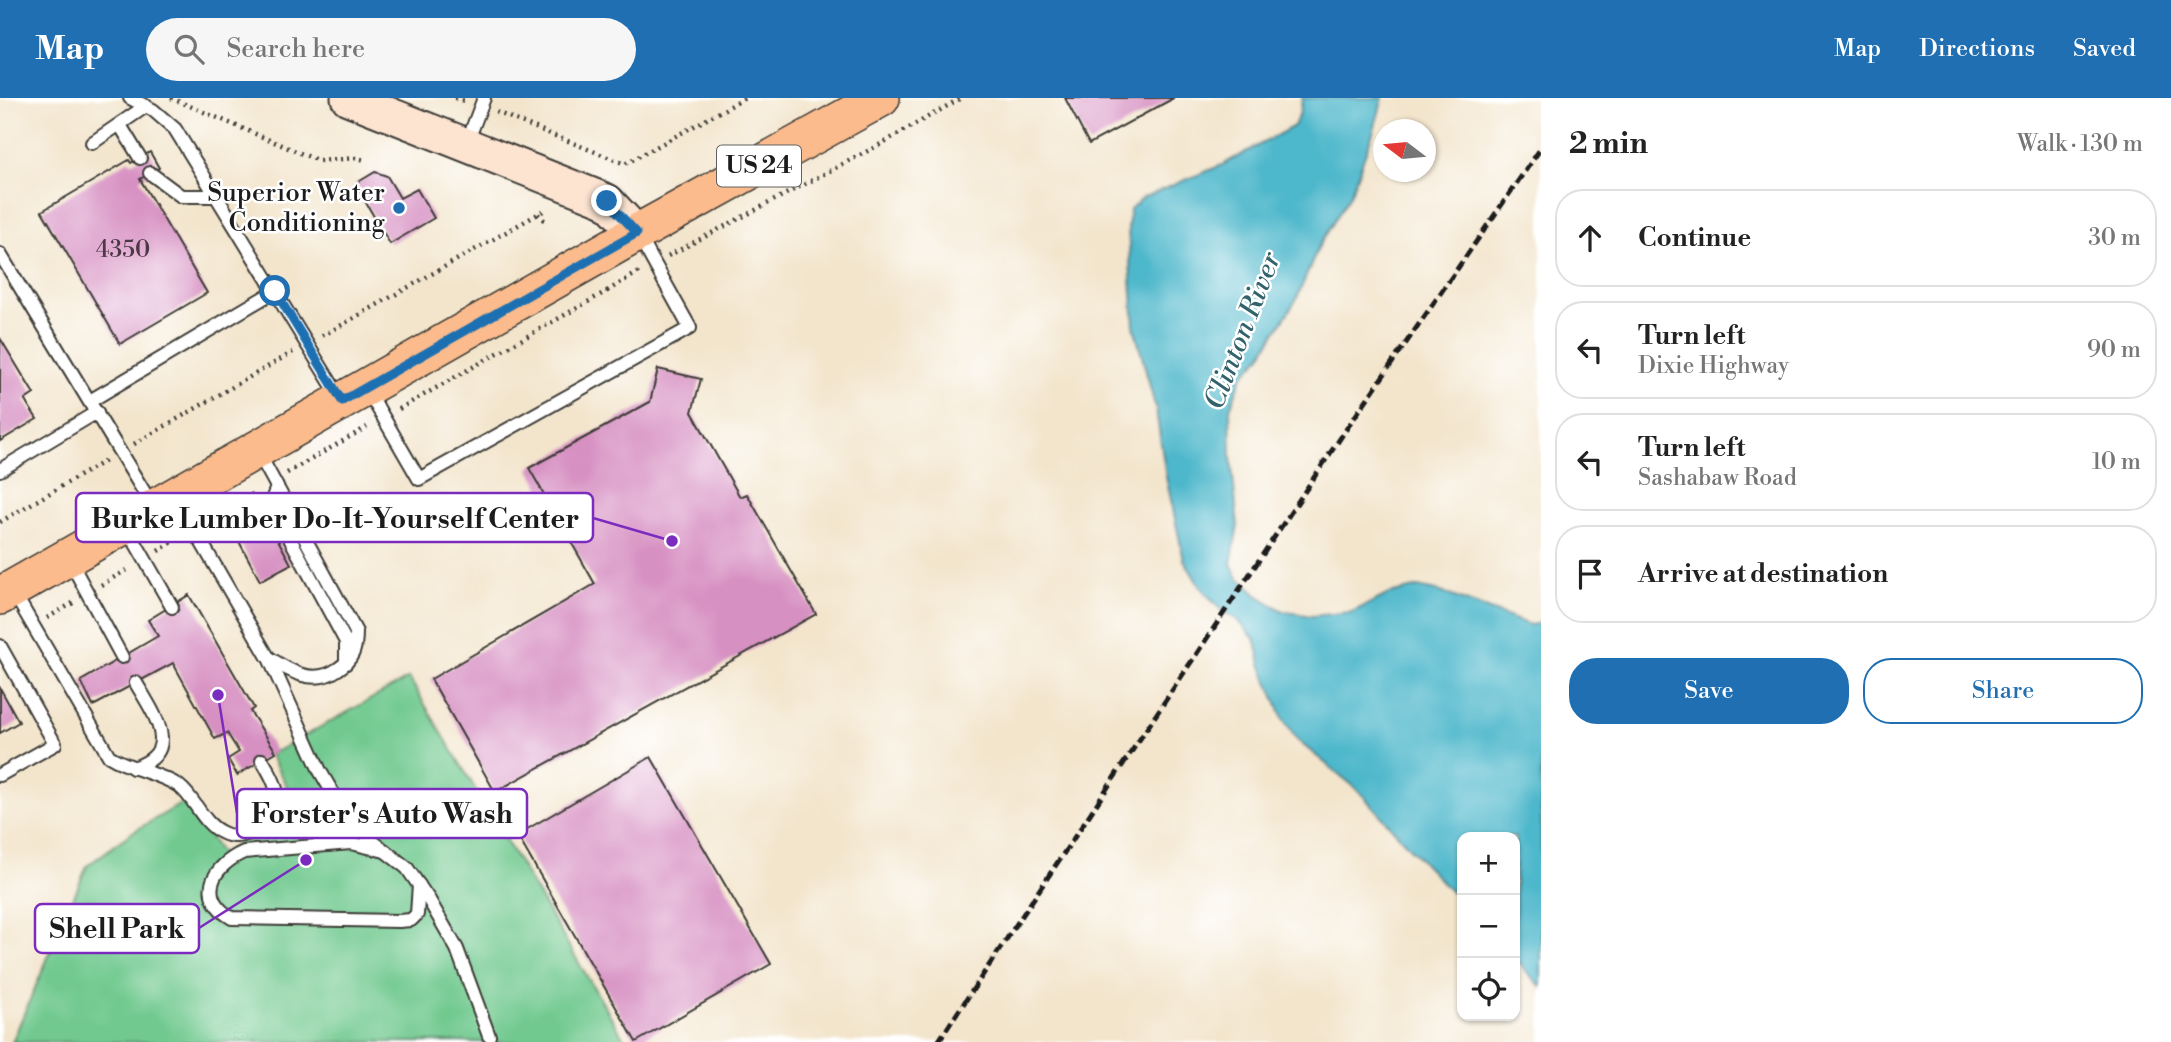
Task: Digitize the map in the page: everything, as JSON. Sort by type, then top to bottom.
[{"type":"main road","name":"US 24","points":[[6,593],[152,510],[269,473],[364,402],[646,248],[881,98]]},
{"type":"street","points":[[369,102],[466,145],[607,201],[646,248]]},
{"type":"lane","points":[[130,98],[153,110],[175,129],[307,344],[364,402],[419,479],[690,328],[646,248]]},
{"type":"lane","points":[[466,145],[482,102]]},
{"type":"lane","points":[[92,143],[146,106]]},
{"type":"lane","points":[[120,125],[140,158]]},
{"type":"lane","points":[[150,173],[181,195],[216,196]]},
{"type":"lane","points":[[0,254],[121,452],[152,510],[145,559],[172,607]]},
{"type":"lane","points":[[0,470],[275,291]]},
{"type":"lane","points":[[268,657],[303,676],[320,678],[346,664],[356,647],[356,632],[269,473]]},
{"type":"lane","points":[[152,510],[194,529],[268,657],[320,771],[345,814],[407,868],[457,949],[489,1036]]},
{"type":"lane","points":[[68,557],[122,657]]},
{"type":"lane","points":[[6,593],[33,626],[109,756],[176,784],[189,795],[203,816],[223,834],[234,835],[259,827],[273,811],[276,789],[262,760]]},
{"type":"lane","points":[[0,646],[4,663],[55,744],[0,775]]},
{"type":"lane","points":[[133,768],[153,759],[162,743],[160,727],[136,683]]},
{"type":"lane","points":[[385,851],[351,843],[244,852],[230,858],[218,869],[212,884],[211,898],[221,911],[232,918],[400,922],[411,920],[417,914],[419,885]]},
{"type":"path","points":[[170,98],[319,161],[356,158],[366,160]]},
{"type":"path","points":[[455,98],[482,102],[625,164],[745,98]]},
{"type":"path","points":[[33,626],[194,529],[364,402],[607,291],[646,248],[881,144],[961,98]]},
{"type":"path","points":[[0,522],[545,210]]},
{"type":"path","points":[[538,214],[547,223]]},
{"type":"path","points":[[601,284],[607,291]]},
{"type":"green space","points":[[409,678],[626,1042],[12,1042],[87,866],[131,833],[186,801],[221,854],[298,807],[270,755]]},
{"type":"water","name":"Clinton River","points":[[1302,98],[1383,98],[1377,119],[1373,119],[1373,133],[1350,195],[1319,246],[1296,300],[1260,357],[1242,377],[1230,409],[1231,456],[1238,526],[1231,564],[1237,576],[1257,595],[1283,611],[1311,616],[1352,612],[1389,594],[1418,587],[1441,592],[1530,625],[1541,623],[1541,987],[1520,964],[1520,832],[1457,832],[1457,898],[1357,789],[1297,740],[1283,719],[1261,664],[1256,641],[1239,621],[1220,609],[1200,587],[1184,560],[1166,477],[1156,410],[1134,326],[1128,229],[1130,209],[1144,197],[1224,164],[1294,126]]},
{"type":"building","points":[[1065,98],[1174,98],[1089,144]]},
{"type":"building","points":[[150,152],[159,168],[140,179],[207,293],[120,344],[42,211],[129,160],[131,163]]},
{"type":"building","name":"Superior Water Conditioning","points":[[375,172],[387,176],[400,198],[417,189],[434,218],[390,244],[355,184]]},
{"type":"building","points":[[0,338],[34,394],[25,400],[37,419],[0,441]]},
{"type":"building","points":[[658,369],[701,379],[692,412],[740,497],[747,494],[816,614],[495,792],[431,679],[595,584],[529,468],[650,402]]},
{"type":"building","points":[[263,512],[291,564],[260,581],[233,530]]},
{"type":"building","points":[[189,595],[254,708],[250,711],[276,752],[237,775],[228,759],[239,752],[227,733],[215,739],[173,663],[93,706],[81,681],[158,636],[148,620]]},
{"type":"building","points":[[0,688],[19,722],[0,733]]},
{"type":"building","points":[[651,757],[771,964],[636,1042],[517,835]]},
{"type":"railway","points":[[938,1042],[1345,431],[1541,148]]},
{"type":"place","name":"Superior Water Conditioning","points":[[399,208]]},
{"type":"place","name":"Burke Lumber Do-It-Yourself Center","points":[[672,541]]},
{"type":"place","name":"Forster's Auto Wash","points":[[218,695]]},
{"type":"place","name":"Shell Park","points":[[306,860]]},
{"type":"route","points":[[275,291],[342,401],[637,233],[607,201]]}]
